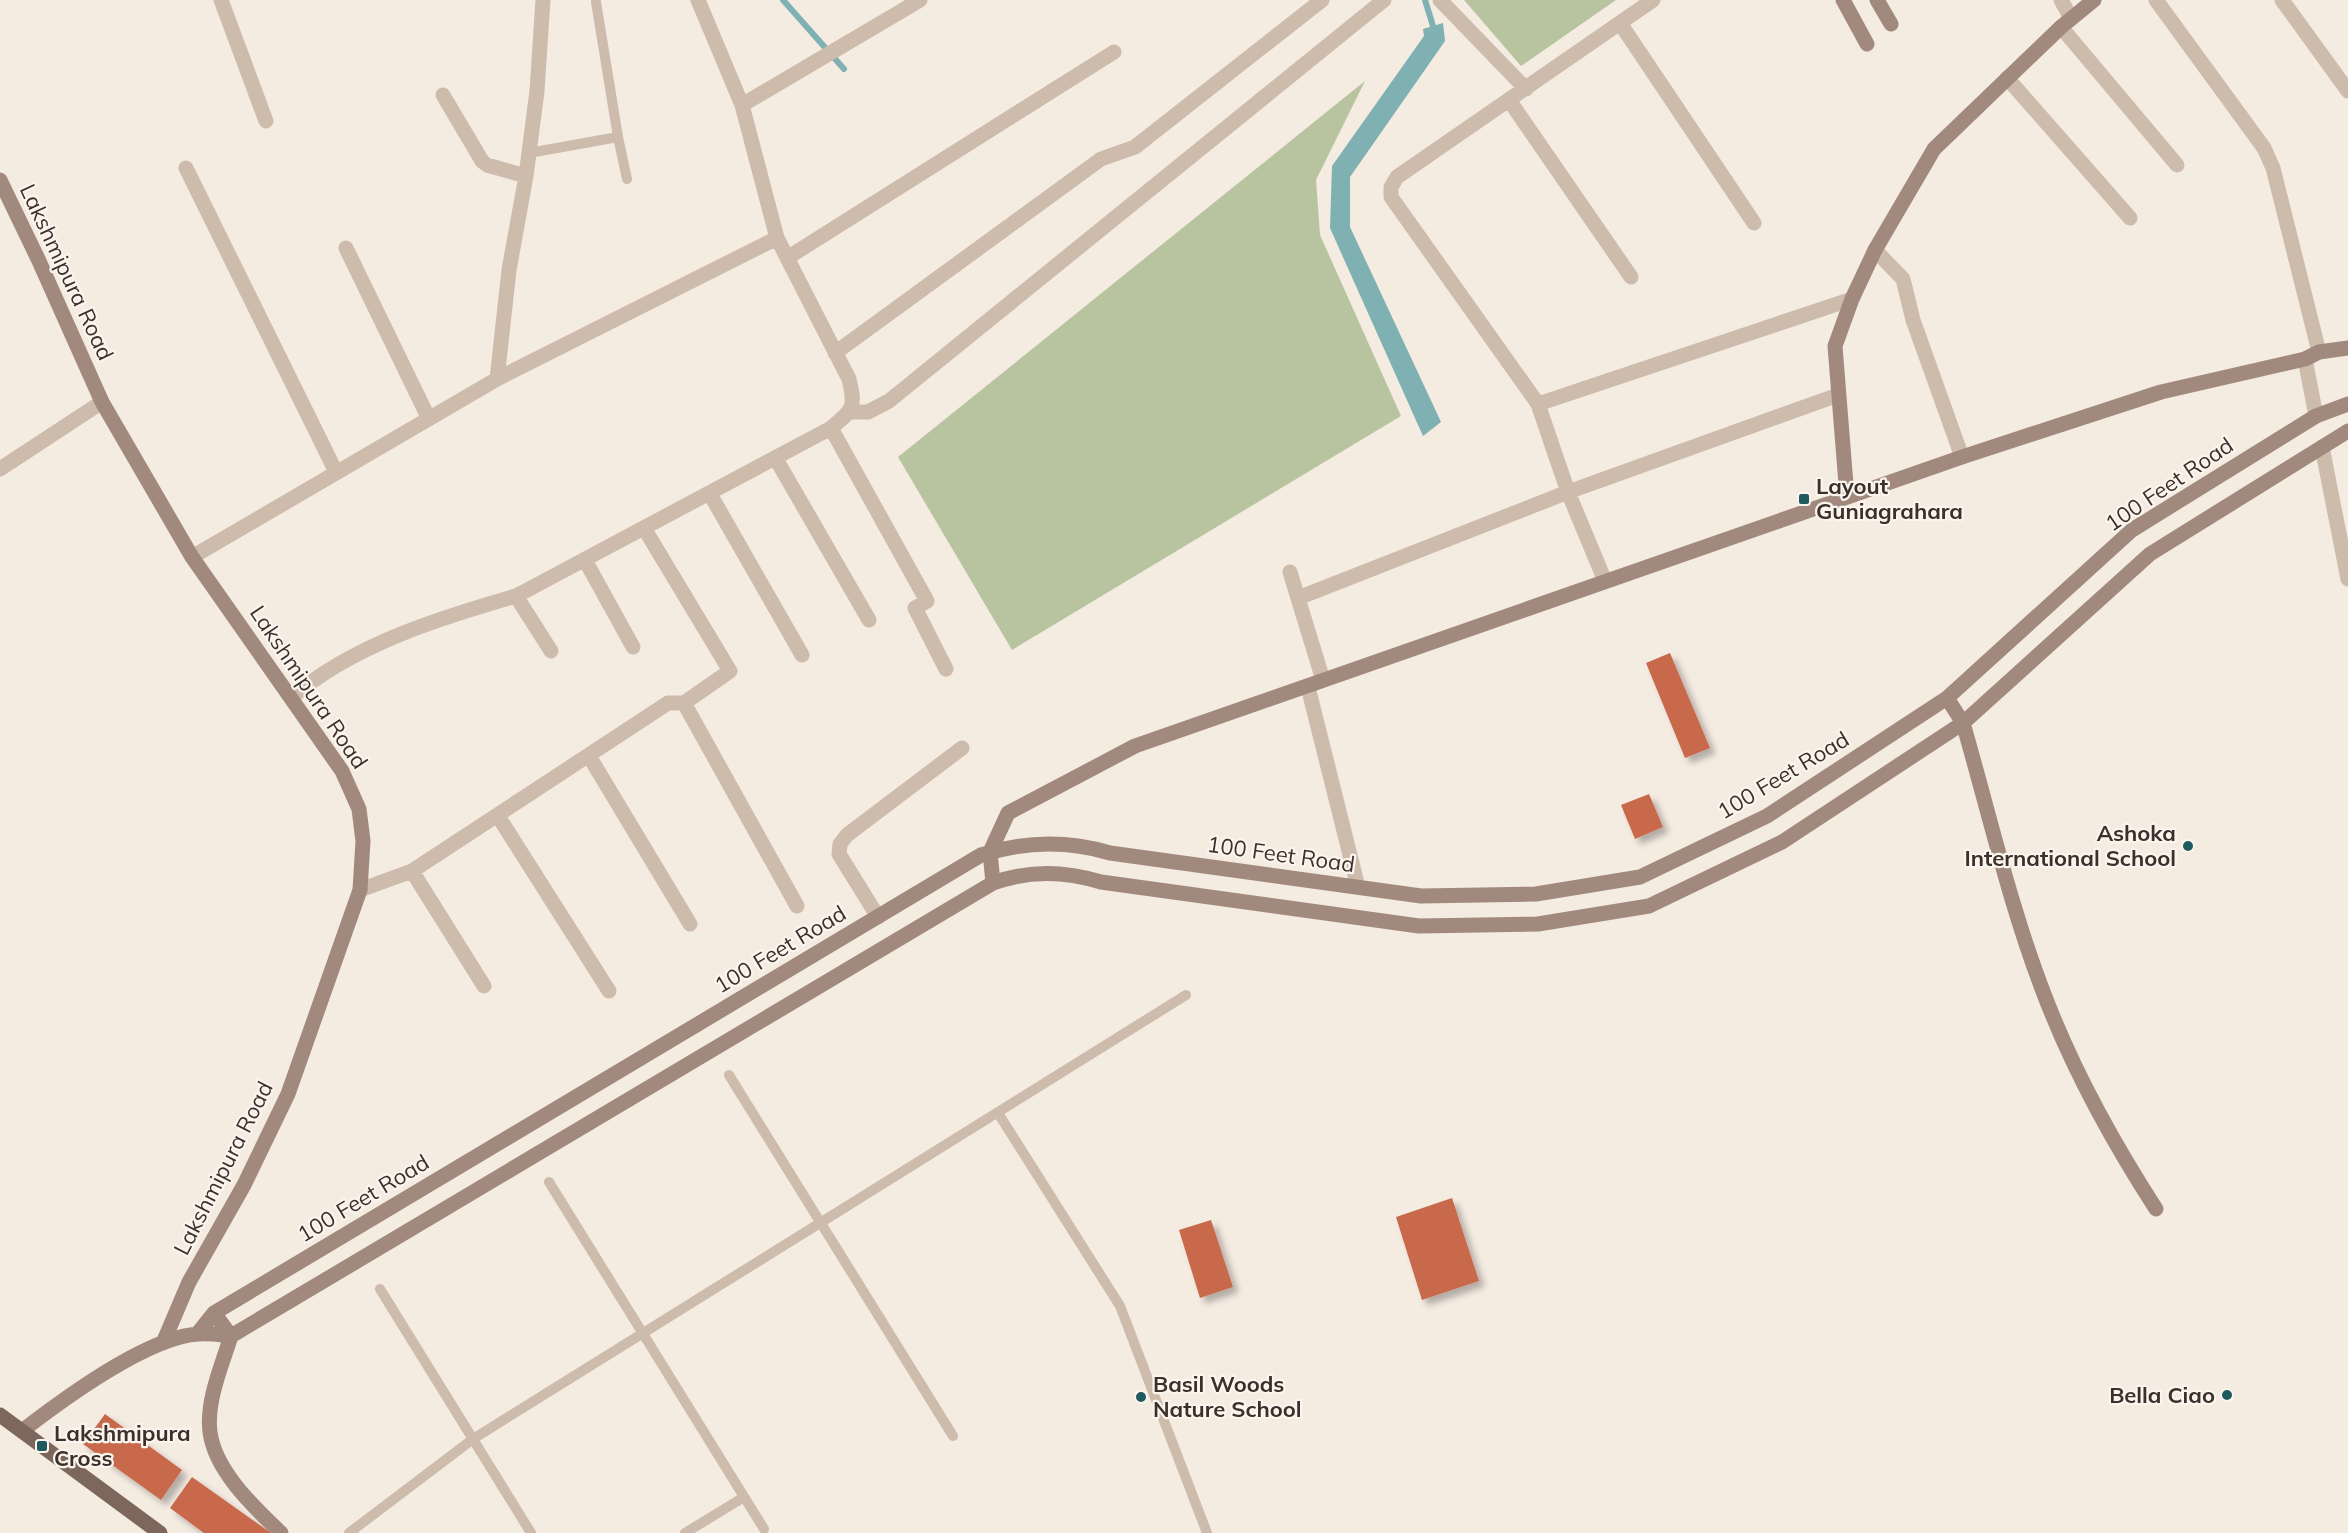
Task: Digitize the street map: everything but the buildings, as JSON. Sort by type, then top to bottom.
[{"type":"main road","points":[[1843,0],[1867,44]]},
{"type":"main road","points":[[1877,0],[1891,24]]},
{"type":"main road","points":[[1847,497],[1835,346],[1852,299],[1875,250],[1934,149],[2066,22],[2094,0]]},
{"type":"main road","name":"Lakshmipura Road","points":[[0,180],[102,402],[192,557],[342,771],[359,809],[363,841],[360,890],[288,1094],[244,1185],[189,1282],[163,1343]]},
{"type":"main road","points":[[993,882],[990,852],[1008,813],[1135,746],[1962,457],[2161,393],[2305,359],[2319,352],[2348,348]]},
{"type":"main road","name":"100 Feet Road","points":[[198,1334],[214,1313],[981,855],[990,852],[1034,843],[1074,844],[1110,854],[1421,896],[1536,894],[1640,877],[1767,816],[1947,698],[2132,530],[2316,416],[2348,404]]},
{"type":"main road","points":[[21,1431],[108,1371],[163,1343],[198,1334],[231,1336],[993,882],[1036,873],[1069,874],[1101,882],[1419,926],[1538,924],[1649,906],[1782,842],[1963,723],[2150,554],[2348,431]]},
{"type":"main road","points":[[1947,698],[1963,723],[2019,921],[2044,995],[2083,1083],[2132,1172],[2156,1209]]},
{"type":"main road","points":[[214,1313],[231,1336]]},
{"type":"main road","points":[[231,1336],[213,1393],[210,1431],[217,1457],[248,1501],[281,1533]]},
{"type":"main road","points":[[0,1415],[160,1533]]},
{"type":"street","points":[[221,0],[266,121]]},
{"type":"street","points":[[497,379],[509,270],[526,176],[537,91],[543,0]]},
{"type":"street","points":[[292,697],[312,680],[364,650],[472,608],[516,596],[776,459],[831,428],[850,412],[854,400],[849,379],[777,238],[742,105],[698,0]]},
{"type":"street","points":[[742,105],[920,0]]},
{"type":"street","points":[[835,353],[1101,159],[1135,147],[1323,0]]},
{"type":"street","points":[[850,412],[868,412],[890,401],[1384,0]]},
{"type":"street","points":[[1440,0],[1526,89]]},
{"type":"street","points":[[1605,581],[1568,492],[1538,404],[1391,197],[1391,187],[1397,177],[1653,0]]},
{"type":"street","points":[[2061,0],[2066,22],[2177,165]]},
{"type":"street","points":[[2156,0],[2264,148],[2273,168],[2319,352]]},
{"type":"street","points":[[2282,0],[2348,92]]},
{"type":"street","points":[[1620,23],[1754,223]]},
{"type":"street","points":[[787,258],[1114,52]]},
{"type":"street","points":[[2007,78],[2130,218]]},
{"type":"street","points":[[443,95],[482,161],[487,165],[526,176]]},
{"type":"street","points":[[1509,100],[1631,277]]},
{"type":"street","points":[[186,168],[336,472]]},
{"type":"street","points":[[192,557],[497,379],[777,238]]},
{"type":"street","points":[[346,248],[429,419]]},
{"type":"street","points":[[1875,250],[1903,279],[1913,320],[1962,457]]},
{"type":"street","points":[[1538,404],[1852,299]]},
{"type":"street","points":[[2305,359],[2316,416]]},
{"type":"street","points":[[1298,598],[1568,492],[1838,395]]},
{"type":"street","points":[[0,469],[102,402]]},
{"type":"street","points":[[831,428],[927,601],[915,608],[946,669]]},
{"type":"street","points":[[2322,447],[2348,579]]},
{"type":"street","points":[[776,459],[869,620]]},
{"type":"street","points":[[710,494],[802,655]]},
{"type":"street","points":[[360,890],[412,871],[668,703],[684,704],[730,671],[644,528]]},
{"type":"street","points":[[585,560],[633,646]]},
{"type":"street","points":[[1290,572],[1323,680]]},
{"type":"street","points":[[516,596],[551,651]]},
{"type":"street","points":[[1308,687],[1358,887]]},
{"type":"street","points":[[684,704],[797,906]]},
{"type":"street","points":[[878,917],[839,855],[840,844],[847,834],[962,748]]},
{"type":"street","points":[[589,756],[690,924]]},
{"type":"street","points":[[498,816],[609,991]]},
{"type":"street","points":[[412,871],[484,986]]},
{"type":"lane","points":[[596,2],[627,179]]},
{"type":"lane","points":[[529,153],[618,137]]},
{"type":"lane","points":[[349,1533],[473,1438],[1186,995]]},
{"type":"lane","points":[[729,1075],[953,1436]]},
{"type":"lane","points":[[998,1113],[1120,1306],[1207,1533]]},
{"type":"lane","points":[[549,1182],[764,1529]]},
{"type":"lane","points":[[380,1289],[531,1533]]},
{"type":"lane","points":[[685,1533],[744,1497]]},
{"type":"green space","points":[[1464,0],[1616,0],[1521,66]]},
{"type":"green space","points":[[1365,81],[1316,180],[1320,235],[1401,416],[1012,650],[898,457]]},
{"type":"water","points":[[1443,23],[1445,41],[1350,177],[1350,227],[1441,422],[1423,436],[1330,228],[1332,166],[1424,36],[1423,29]]},
{"type":"waterway","points":[[783,0],[844,69]]},
{"type":"waterway","points":[[1425,0],[1433,26],[1433,34]]},
{"type":"place","name":"Layout Guniagrahara","points":[[1804,499]]},
{"type":"place","name":"Ashoka International School","points":[[2188,846]]},
{"type":"place","name":"Bella Ciao","points":[[2227,1395]]},
{"type":"place","name":"Basil Woods Nature School","points":[[1141,1397]]},
{"type":"place","name":"Lakshmipura Cross","points":[[42,1446]]}]
